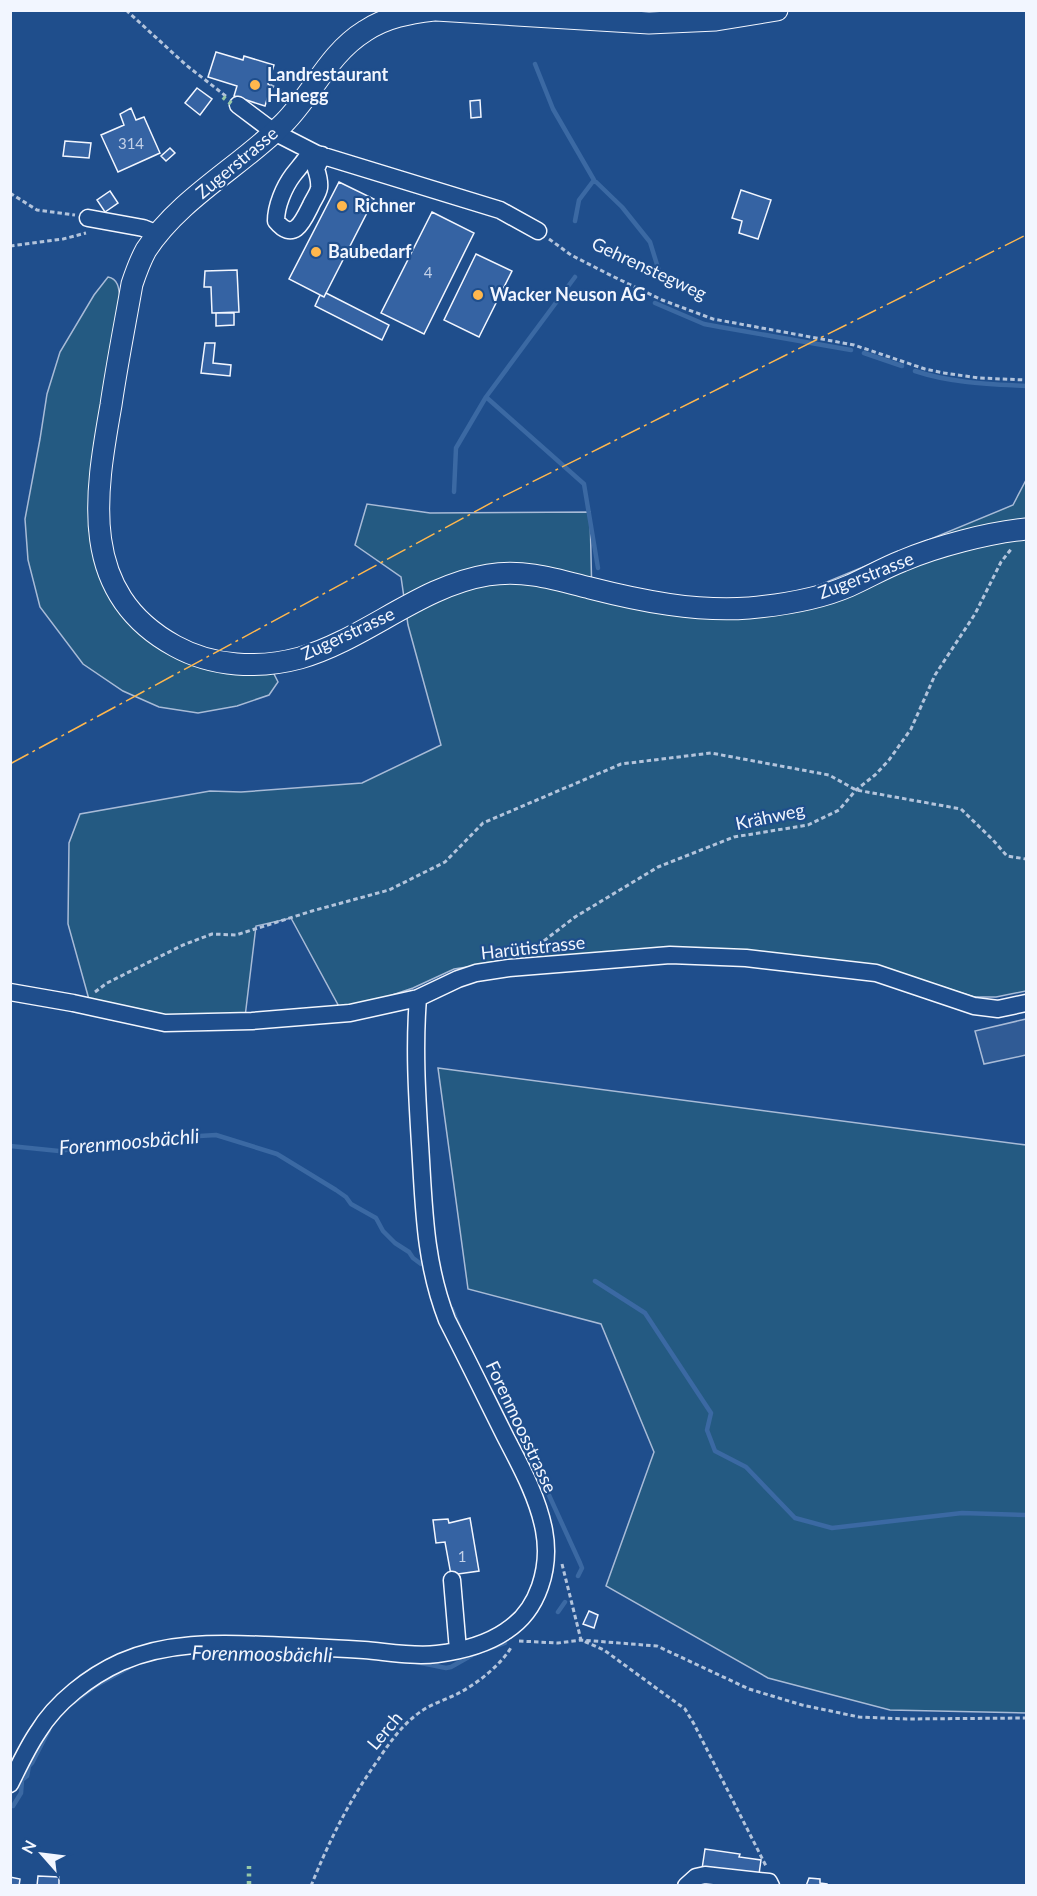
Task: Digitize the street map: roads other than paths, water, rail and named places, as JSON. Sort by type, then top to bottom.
[{"type":"main road","name":"Zugerstrasse","points":[[777,10],[716,20],[649,22],[435,10],[390,18],[363,32],[338,53],[297,108],[274,132],[177,214],[158,234],[138,267],[132,284],[100,473],[98,526],[103,552],[117,588],[130,608],[150,630],[159,636],[195,655],[227,663],[248,665],[275,663],[301,657],[338,643],[441,590],[463,581],[498,573],[544,576],[626,596],[699,608],[744,608],[823,595],[849,586],[902,560],[957,543],[1026,529]]},
{"type":"street","points":[[238,105],[274,132],[316,153],[500,210],[538,231]]},
{"type":"street","points":[[96,220],[143,228],[158,234]]},
{"type":"street","name":"Harütistrasse","points":[[10,992],[165,1023],[252,1021],[350,1013],[418,998],[476,973],[509,968],[670,955],[746,958],[876,973],[974,1006],[998,1009],[1026,1003]]},
{"type":"street","name":"Forenmoosstrasse","points":[[10,1784],[39,1729],[54,1711],[98,1674],[121,1662],[147,1653],[172,1647],[226,1644],[320,1646],[435,1654],[458,1650],[495,1637],[508,1630],[533,1603],[543,1578],[546,1547],[544,1530],[532,1491],[447,1320],[429,1261],[424,1226],[415,1065],[418,998]]},
{"type":"street","points":[[452,1580],[458,1650]]},
{"type":"street","points":[[686,1886],[696,1876],[705,1875],[770,1884]]},
{"type":"waterway","points":[[535,64],[553,109],[594,180],[622,207],[650,242],[659,271]]},
{"type":"waterway","points":[[575,221],[579,200],[594,180]]},
{"type":"waterway","points":[[454,492],[456,448],[486,397],[575,277]]},
{"type":"waterway","points":[[655,303],[704,324],[851,350]]},
{"type":"waterway","points":[[864,353],[902,366]]},
{"type":"waterway","points":[[915,371],[984,384],[1026,386]]},
{"type":"waterway","points":[[486,397],[584,484],[598,568]]},
{"type":"waterway","name":"Forenmoosbächli","points":[[10,1146],[59,1151],[133,1140],[216,1135],[277,1154],[336,1190],[351,1204],[376,1218],[383,1231],[421,1264]]},
{"type":"waterway","points":[[595,1281],[645,1313],[711,1413],[707,1430],[715,1451],[746,1467],[795,1518],[832,1528],[962,1513],[1026,1515]]},
{"type":"waterway","name":"Forenmoosbächli","points":[[452,1309],[459,1326]]},
{"type":"waterway","name":"Forenmoosbächli","points":[[521,1451],[532,1465]]},
{"type":"waterway","name":"Forenmoosbächli","points":[[538,1477],[548,1493],[580,1563],[582,1568],[578,1576]]},
{"type":"waterway","name":"Forenmoosbächli","points":[[558,1612],[565,1602]]},
{"type":"waterway","name":"Forenmoosbächli","points":[[416,1662],[451,1667],[474,1654],[505,1643]]},
{"type":"waterway","name":"Forenmoosbächli","points":[[74,1702],[95,1686],[128,1668]]},
{"type":"waterway","name":"Forenmoosbächli","points":[[13,1806],[21,1793],[22,1780],[27,1776],[29,1766],[49,1730]]},
{"type":"place","name":"Landrestaurant Hanegg","points":[[255,85]]},
{"type":"place","name":"Richner","points":[[342,206]]},
{"type":"place","name":"Baubedarf","points":[[316,252]]},
{"type":"place","name":"Wacker Neuson AG","points":[[478,295]]}]
